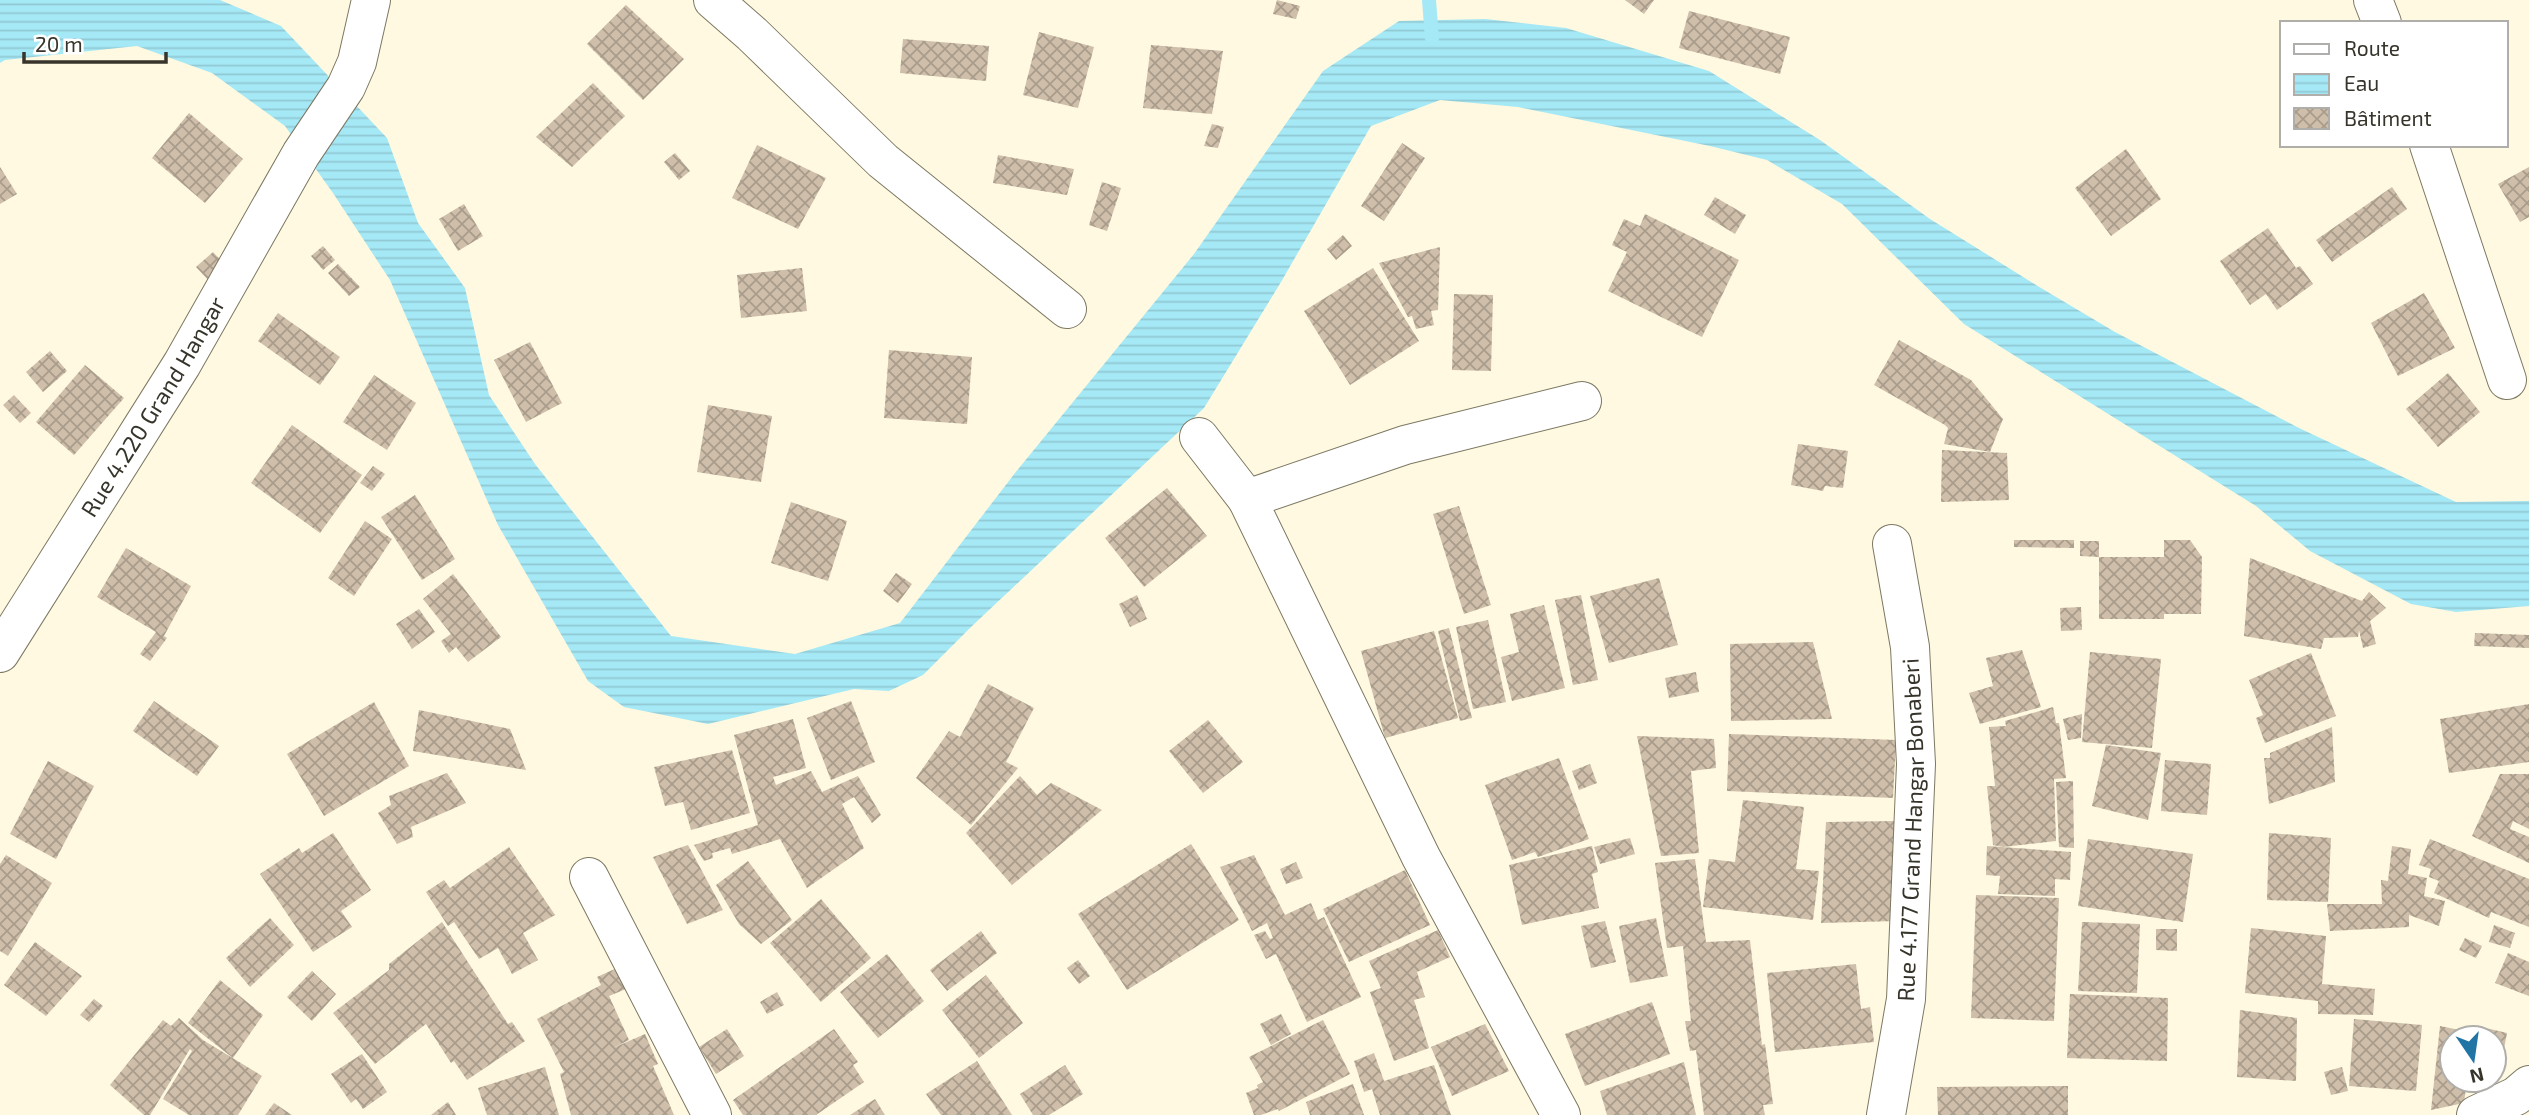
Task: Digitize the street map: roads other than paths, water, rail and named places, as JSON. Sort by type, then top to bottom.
[{"type":"street","name":"Rue 4.220 Grand Hangar","points":[[2,642],[182,364],[301,154],[346,87],[357,62],[370,0]]},
{"type":"street","points":[[713,0],[752,34],[883,161],[1067,309]]},
{"type":"street","points":[[2373,0],[2381,21]]},
{"type":"street","points":[[2430,147],[2507,380]]},
{"type":"street","points":[[1247,499],[1405,445],[1582,401]]},
{"type":"street","points":[[1199,437],[1247,499],[1421,857],[1561,1115]]},
{"type":"street","name":"Rue 4.177 Grand Hangar Bonaberi","points":[[1886,1115],[1906,999],[1916,764],[1910,647],[1892,544]]},
{"type":"street","points":[[589,877],[712,1115]]},
{"type":"street","points":[[2476,1115],[2516,1096],[2529,1085]]},
{"type":"water","points":[[0,0],[220,0],[281,26],[387,138],[418,223],[465,288],[489,395],[535,464],[671,636],[795,654],[900,623],[1015,473],[1194,254],[1323,71],[1399,21],[1485,19],[1566,28],[1709,71],[1820,140],[1930,219],[2115,332],[2299,428],[2456,502],[2529,501],[2529,606],[2456,612],[2411,604],[2310,551],[2256,506],[1964,324],[1842,204],[1767,160],[1518,107],[1440,100],[1371,126],[1204,408],[923,675],[889,691],[854,689],[708,724],[624,707],[588,681],[498,525],[390,280],[285,126],[212,73],[137,46],[5,60],[0,63]]},
{"type":"waterway","points":[[1429,0],[1432,39]]}]
